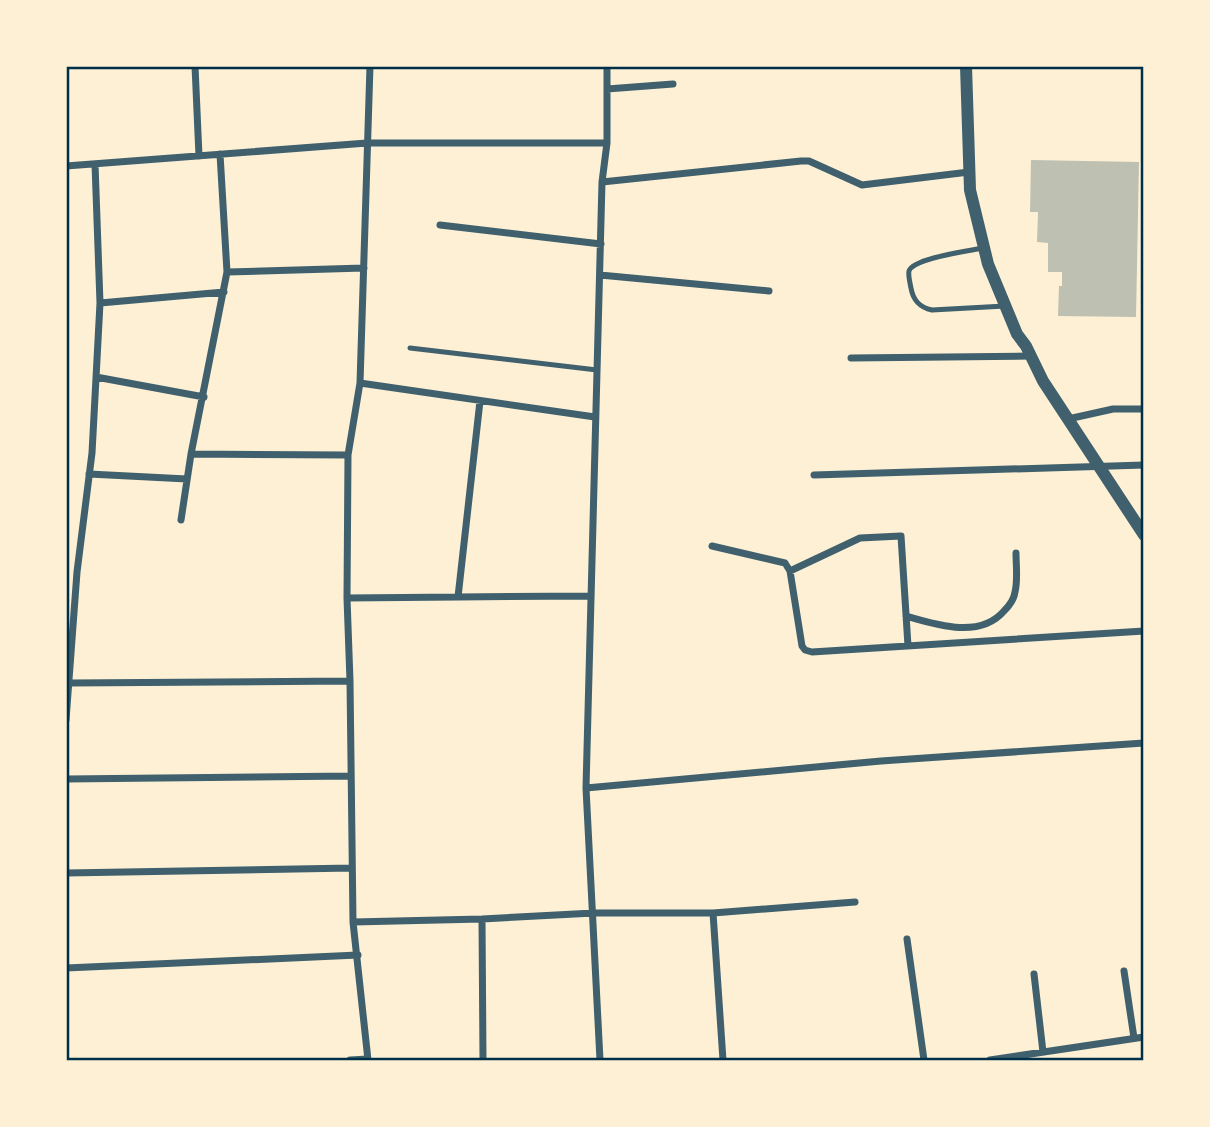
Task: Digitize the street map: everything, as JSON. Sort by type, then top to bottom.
[{"type":"street","points":[[195,66],[199,156]]},
{"type":"street","points":[[350,1060],[368,1060],[353,922],[347,598],[348,455],[360,383],[370,66]]},
{"type":"street","points":[[600,1060],[586,788],[602,182],[607,143],[607,66]]},
{"type":"street","points":[[966,66],[970,190],[988,264],[1017,334],[1043,381],[1143,535]]},
{"type":"street","points":[[607,89],[673,84]]},
{"type":"street","points":[[66,166],[367,143],[607,143]]},
{"type":"street","points":[[181,520],[191,454],[227,272],[220,154]]},
{"type":"street","points":[[602,182],[801,161],[809,161],[862,185],[969,172]]},
{"type":"street","points":[[66,720],[77,572],[89,474],[100,303],[95,164]]},
{"type":"street","points":[[440,225],[601,244]]},
{"type":"street","points":[[227,272],[364,268]]},
{"type":"street","points":[[600,275],[769,290]]},
{"type":"street","points":[[100,303],[224,292]]},
{"type":"street","points":[[851,358],[1031,356]]},
{"type":"street","points":[[96,377],[204,397]]},
{"type":"street","points":[[360,383],[596,417]]},
{"type":"street","points":[[458,597],[480,401]]},
{"type":"street","points":[[1068,419],[1113,409],[1143,409]]},
{"type":"street","points":[[191,454],[348,455]]},
{"type":"street","points":[[814,475],[1143,465]]},
{"type":"street","points":[[89,474],[187,479]]},
{"type":"street","points":[[790,571],[860,538],[901,536],[908,646]]},
{"type":"street","points":[[712,546],[785,563],[790,571],[802,646],[805,650],[1143,632]]},
{"type":"street","points":[[906,616],[970,628],[987,626],[1003,613],[1016,593],[1016,553]]},
{"type":"street","points":[[347,598],[590,596]]},
{"type":"street","points":[[70,683],[350,681]]},
{"type":"street","points":[[586,788],[881,761],[1143,743]]},
{"type":"street","points":[[66,779],[351,776]]},
{"type":"street","points":[[66,873],[352,868]]},
{"type":"street","points":[[353,922],[594,913],[713,913],[855,902]]},
{"type":"street","points":[[713,913],[723,1060]]},
{"type":"street","points":[[482,919],[483,1060]]},
{"type":"street","points":[[907,939],[924,1060]]},
{"type":"street","points":[[66,968],[358,955]]},
{"type":"street","points":[[1124,971],[1134,1038]]},
{"type":"street","points":[[1034,974],[1043,1052]]},
{"type":"street","points":[[990,1060],[1143,1037]]},
{"type":"lane","points":[[984,247],[923,260],[913,265],[909,278],[914,299],[924,308],[932,310],[1005,306]]},
{"type":"lane","points":[[410,348],[597,370]]},
{"type":"building","points":[[1031,160],[1139,162],[1136,317],[1058,316],[1062,272],[1048,272],[1048,243],[1037,242],[1038,212],[1030,212]]},
{"type":"building","points":[[1141,288],[1144,288],[1144,319],[1141,319]]}]
